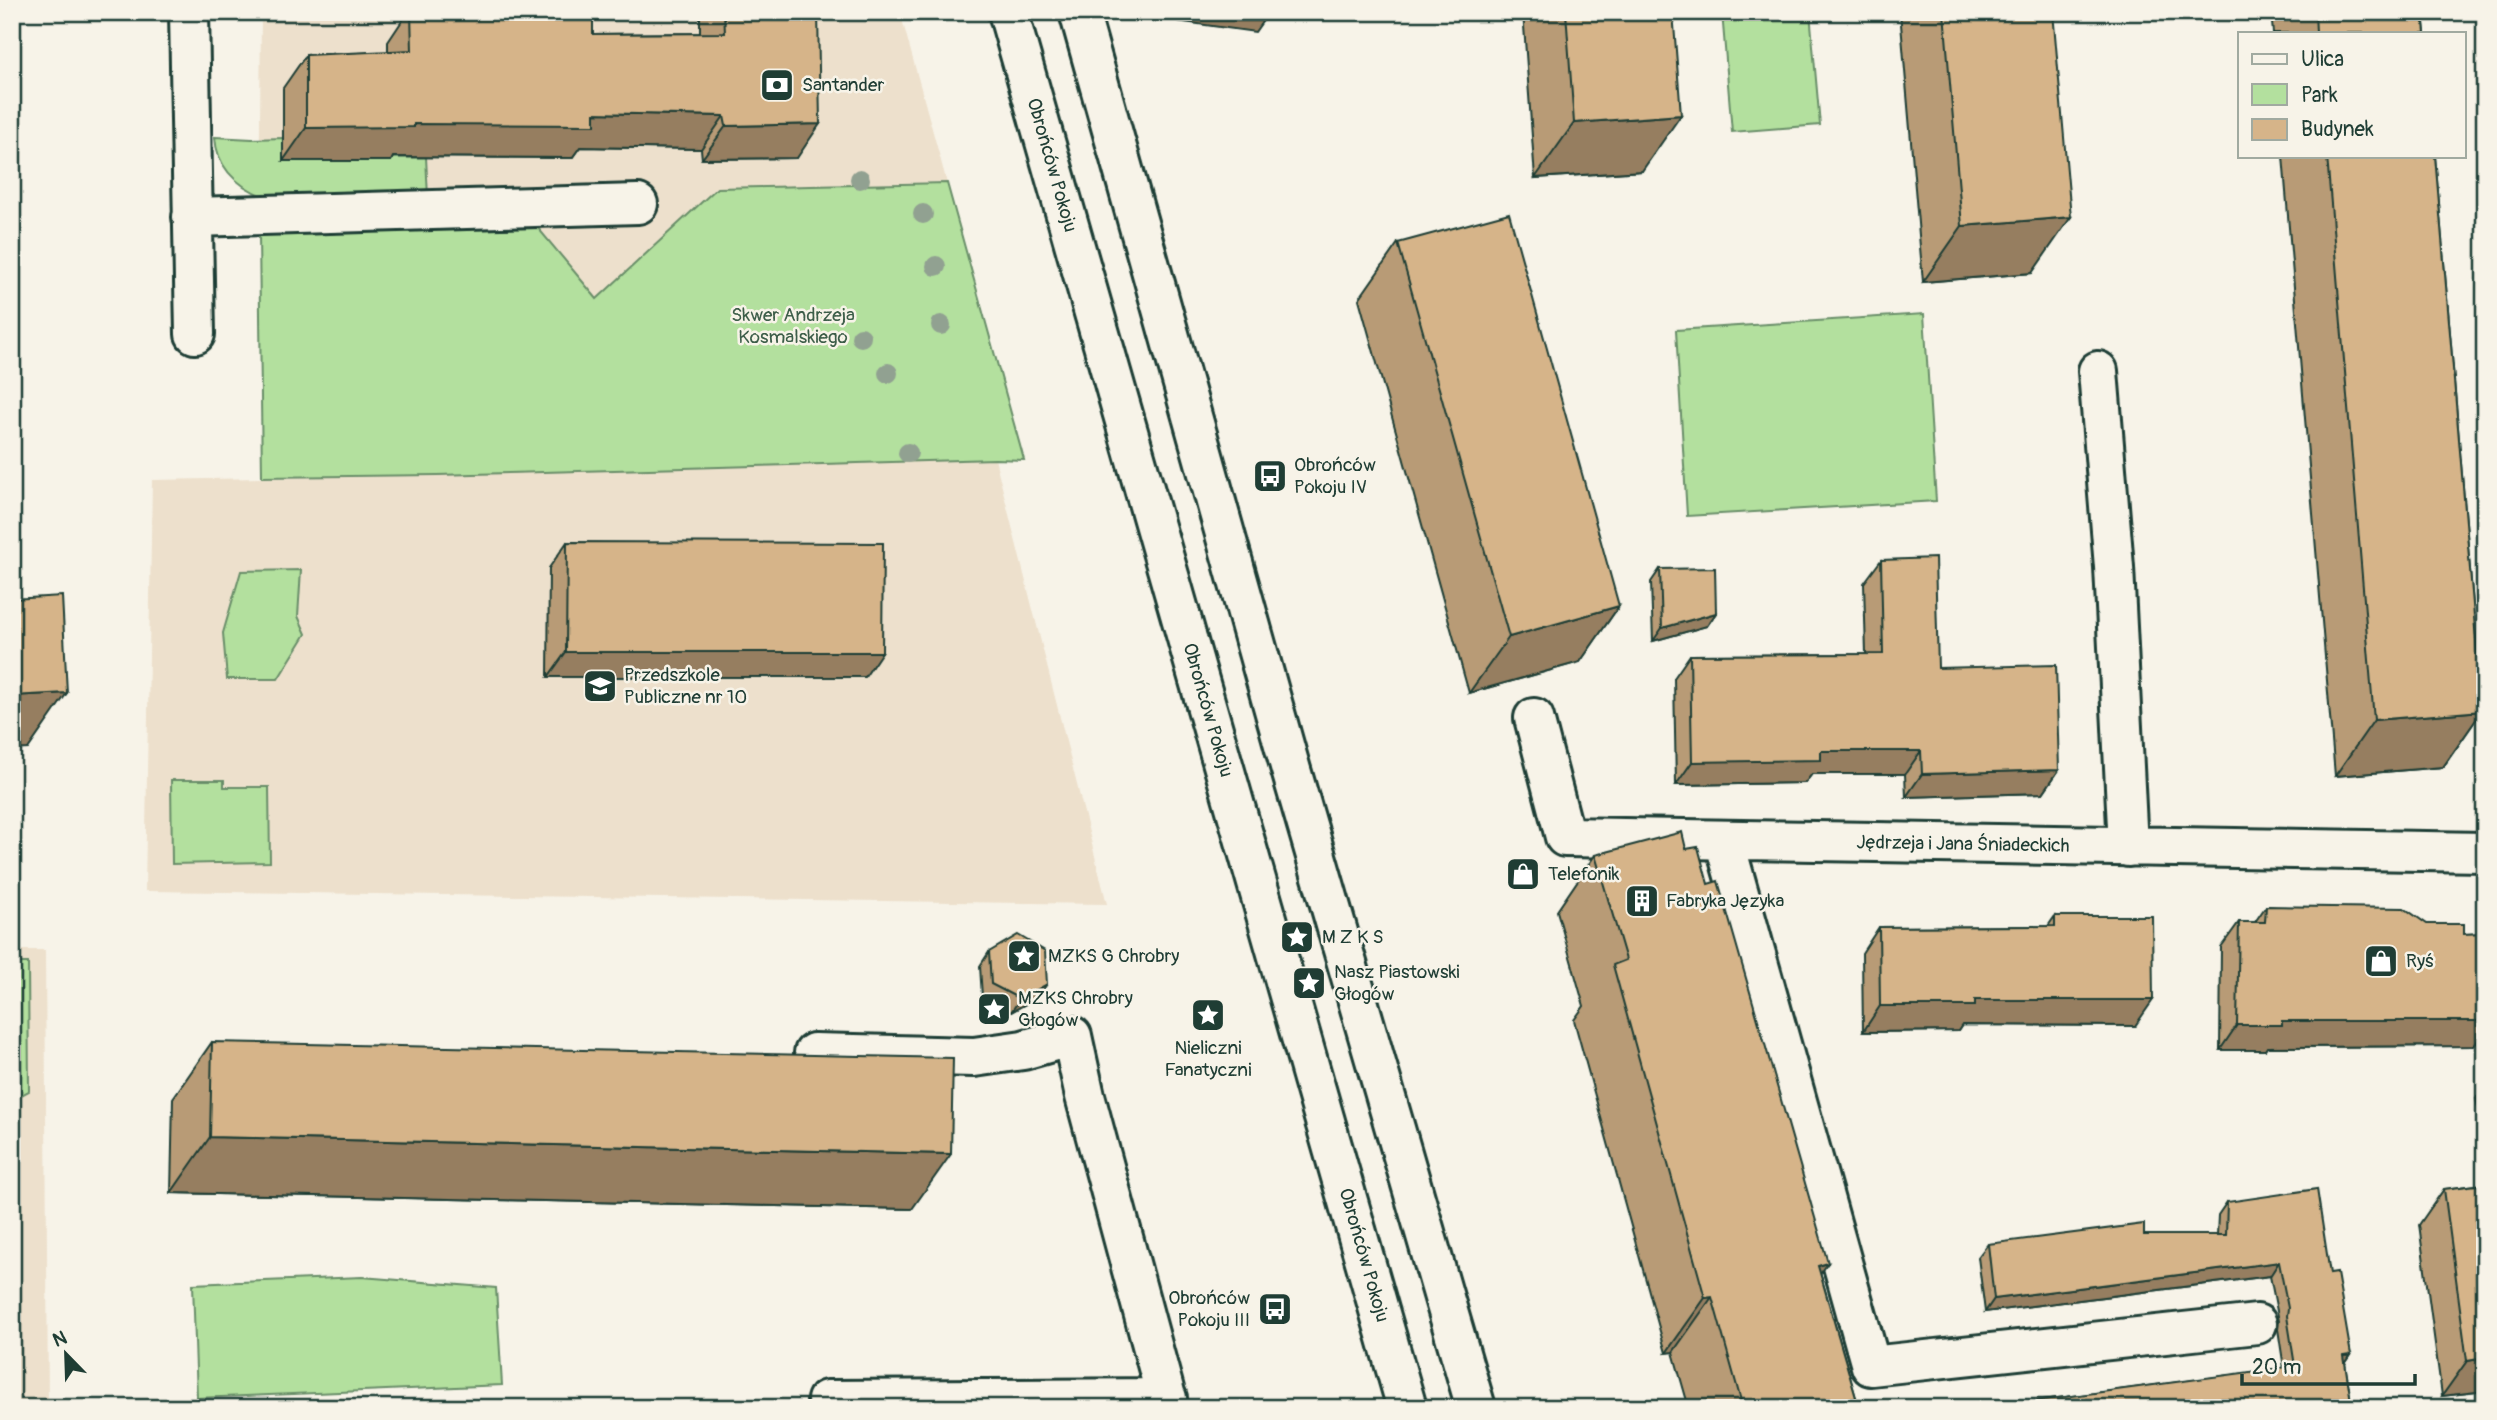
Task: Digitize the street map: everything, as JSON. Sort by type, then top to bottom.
[{"type":"main road","points":[[189,12],[195,334]]},
{"type":"main road","name":"Obrońców Pokoju","points":[[1008,12],[1407,1408]]},
{"type":"main road","points":[[1079,12],[1291,770],[1476,1408]]},
{"type":"main road","points":[[192,217],[638,204]]},
{"type":"main road","points":[[2098,370],[2114,566],[2129,847]]},
{"type":"main road","name":"Jędrzeja i Jana Śniadeckich","points":[[1534,718],[1565,837],[2485,852]]},
{"type":"main road","points":[[1724,840],[1871,1366],[2257,1324]]},
{"type":"main road","points":[[814,1054],[974,1057],[1023,1050],[1072,1036],[1085,1096],[1168,1403],[827,1400]]},
{"type":"shaded area","points":[[261,12],[900,12],[947,183],[717,188],[597,300],[259,234]]},
{"type":"shaded area","name":"Przedszkole Publiczne nr 10","points":[[995,459],[1107,904],[145,891],[152,480],[438,475]]},
{"type":"shaded area","points":[[12,950],[45,950],[48,1408],[12,1408]]},
{"type":"green space","points":[[1722,12],[1810,12],[1820,125],[1732,132]]},
{"type":"green space","points":[[215,137],[283,138],[284,161],[390,161],[390,157],[426,157],[428,197],[271,199],[250,190],[232,177],[220,159]]},
{"type":"green space","name":"Skwer Andrzeja Kosmalskiego","points":[[947,183],[1024,460],[262,477],[259,234],[538,228],[597,299],[717,188]]},
{"type":"green space","points":[[1924,314],[1936,501],[1687,516],[1676,330]]},
{"type":"green space","points":[[301,570],[298,616],[306,634],[278,679],[227,679],[223,633],[241,571]]},
{"type":"green space","points":[[171,780],[224,780],[224,787],[269,787],[270,862],[172,864]]},
{"type":"green space","points":[[12,963],[28,963],[29,1091],[12,1100]]},
{"type":"green space","points":[[362,1277],[496,1288],[502,1385],[197,1398],[193,1284]]},
{"type":"building","points":[[411,12],[593,12],[593,34],[725,33],[724,12],[818,12],[820,124],[726,126],[724,116],[595,113],[595,125],[414,124],[414,127],[306,128],[306,55],[412,50]]},
{"type":"building","points":[[1566,12],[1673,12],[1681,115],[1574,123]]},
{"type":"building","points":[[1944,12],[2053,12],[2071,217],[1962,226]]},
{"type":"building","points":[[2315,12],[2423,12],[2425,32],[2316,32]]},
{"type":"building","points":[[2327,158],[2435,158],[2482,711],[2374,720]]},
{"type":"building","points":[[1509,213],[1619,606],[1509,637],[1398,243]]},
{"type":"building","points":[[567,542],[883,543],[882,652],[566,652]]},
{"type":"building","points":[[1935,558],[1938,668],[2056,665],[2059,770],[1922,774],[1921,751],[1821,751],[1821,760],[1692,762],[1690,655],[1883,654],[1881,560]]},
{"type":"building","points":[[1715,568],[1716,613],[1662,628],[1660,569]]},
{"type":"building","points":[[62,596],[67,693],[12,696],[12,599]]},
{"type":"building","points":[[1682,832],[1686,849],[1698,847],[1708,884],[1718,881],[1828,1263],[1818,1266],[1859,1408],[1743,1408],[1712,1297],[1705,1298],[1613,965],[1626,960],[1595,855]]},
{"type":"building","points":[[2266,906],[2404,908],[2427,924],[2464,924],[2464,934],[2485,933],[2485,1021],[2282,1021],[2282,1025],[2237,1025],[2239,922],[2265,922]]},
{"type":"building","points":[[2055,916],[2152,916],[2153,1000],[1975,1000],[1975,1006],[1880,1006],[1879,927],[2055,926]]},
{"type":"building","points":[[1018,935],[1045,951],[1047,984],[1020,999],[991,984],[989,952]]},
{"type":"building","points":[[212,1042],[953,1058],[951,1154],[210,1137]]},
{"type":"building","points":[[2485,1184],[2485,1358],[2467,1361],[2444,1189]]},
{"type":"building","points":[[2317,1189],[2330,1274],[2337,1273],[2351,1355],[2344,1356],[2352,1408],[2013,1408],[2013,1404],[2295,1366],[2288,1308],[2279,1262],[1994,1299],[1988,1244],[2144,1224],[2144,1235],[2226,1235],[2227,1202]]},
{"type":"place","name":"Santander","points":[[777,85]]},
{"type":"place","name":"Obrońców Pokoju IV","points":[[1270,476]]},
{"type":"place","name":"Przedszkole Publiczne nr 10","points":[[600,686]]},
{"type":"place","name":"Telefonik","points":[[1523,874]]},
{"type":"place","name":"Fabryka Języka","points":[[1642,901]]},
{"type":"place","name":"M Z K S","points":[[1297,937]]},
{"type":"place","name":"MZKS G Chrobry","points":[[1024,956]]},
{"type":"place","name":"Ryś","points":[[2381,961]]},
{"type":"place","name":"Nasz Piastowski Głogów","points":[[1309,983]]},
{"type":"place","name":"MZKS Chrobry Głogów","points":[[994,1009]]},
{"type":"place","name":"Nieliczni Fanatyczni","points":[[1208,1015]]},
{"type":"place","name":"Obrońców Pokoju III","points":[[1275,1309]]}]
